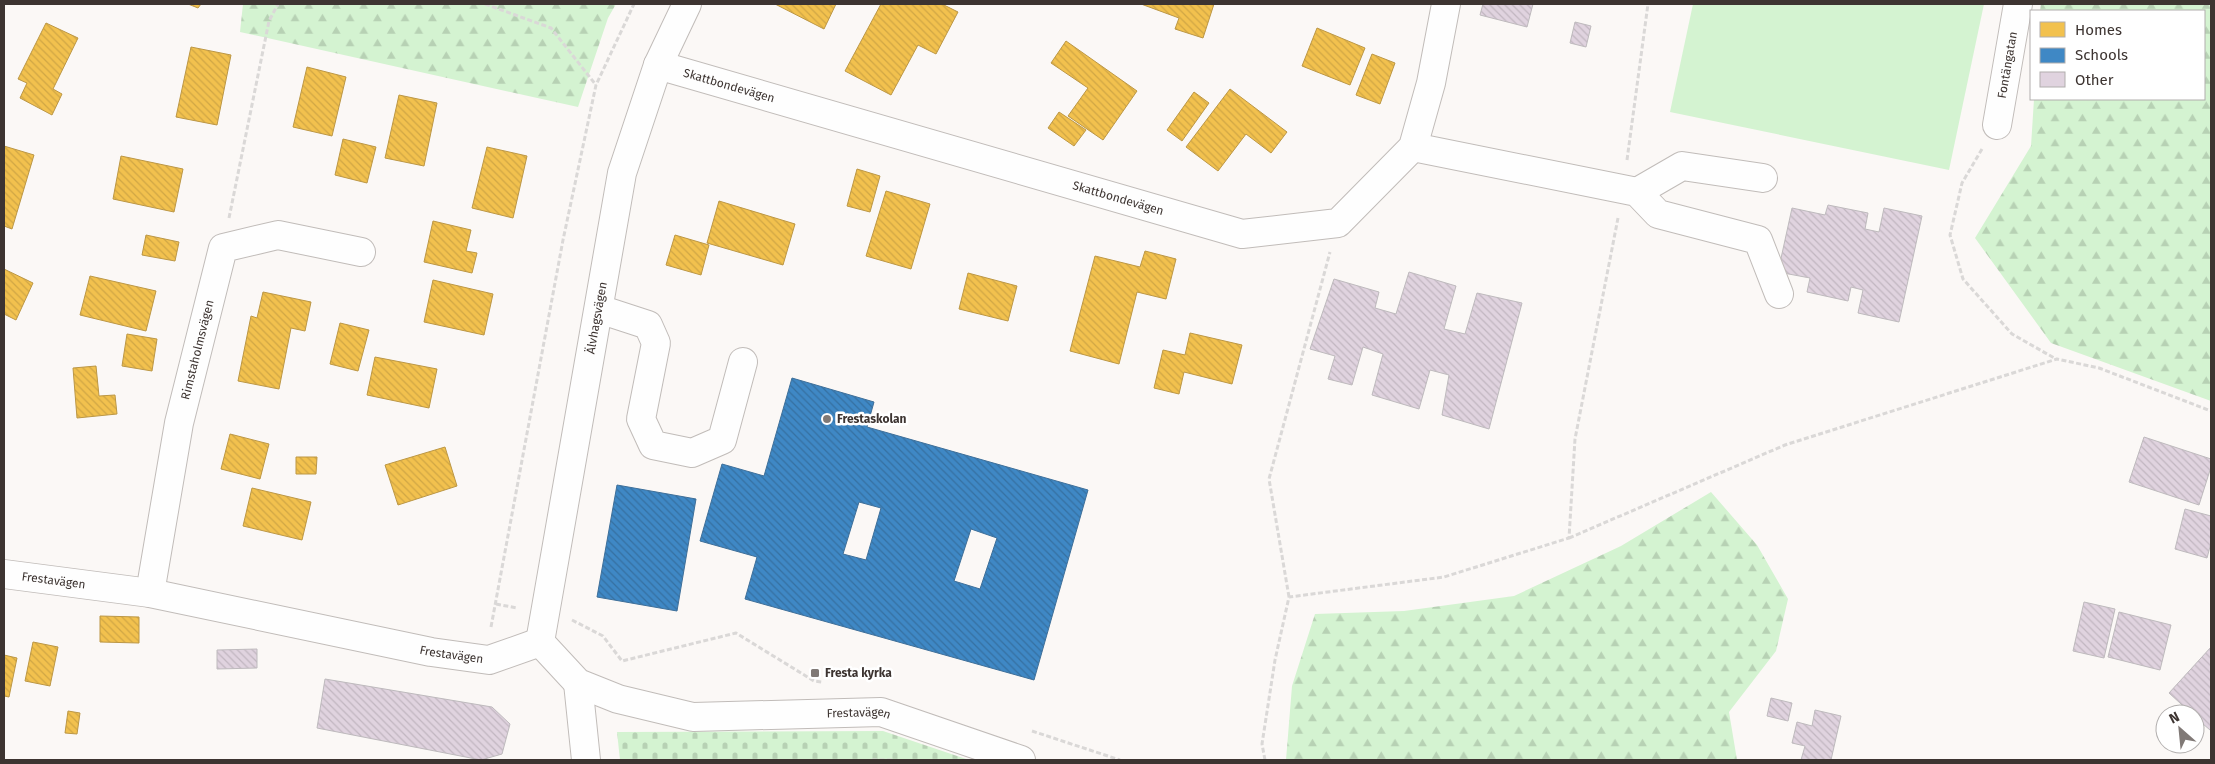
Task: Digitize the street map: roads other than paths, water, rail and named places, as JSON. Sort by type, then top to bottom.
[{"type":"street","name":"Älvhagsvägen","points":[[540,642],[622,173],[658,65],[687,4]]},
{"type":"street","points":[[1446,4],[1432,82],[1413,147],[1630,190],[1658,214],[1758,240],[1779,294]]},
{"type":"street","name":"Fontängatan","points":[[1997,125],[2018,4]]},
{"type":"street","name":"Skattbondevägen","points":[[658,65],[1242,234],[1338,223],[1413,147]]},
{"type":"street","points":[[1630,190],[1682,166],[1763,178]]},
{"type":"street","name":"Rimstaholmsvägen","points":[[150,594],[179,424],[223,248],[278,234],[361,252]]},
{"type":"street","points":[[599,309],[648,325],[656,343],[641,419],[653,445],[692,452],[722,440],[744,362]]},
{"type":"street","name":"Frestavägen","points":[[4,574],[150,594],[431,652],[489,660],[540,642],[578,683],[618,699],[693,717],[881,712],[1021,760]]},
{"type":"street","points":[[578,683],[586,760]]},
{"type":"place","name":"Frestaskolan","points":[[827,419]]},
{"type":"place","name":"Fresta kyrka","points":[[815,673]]}]
